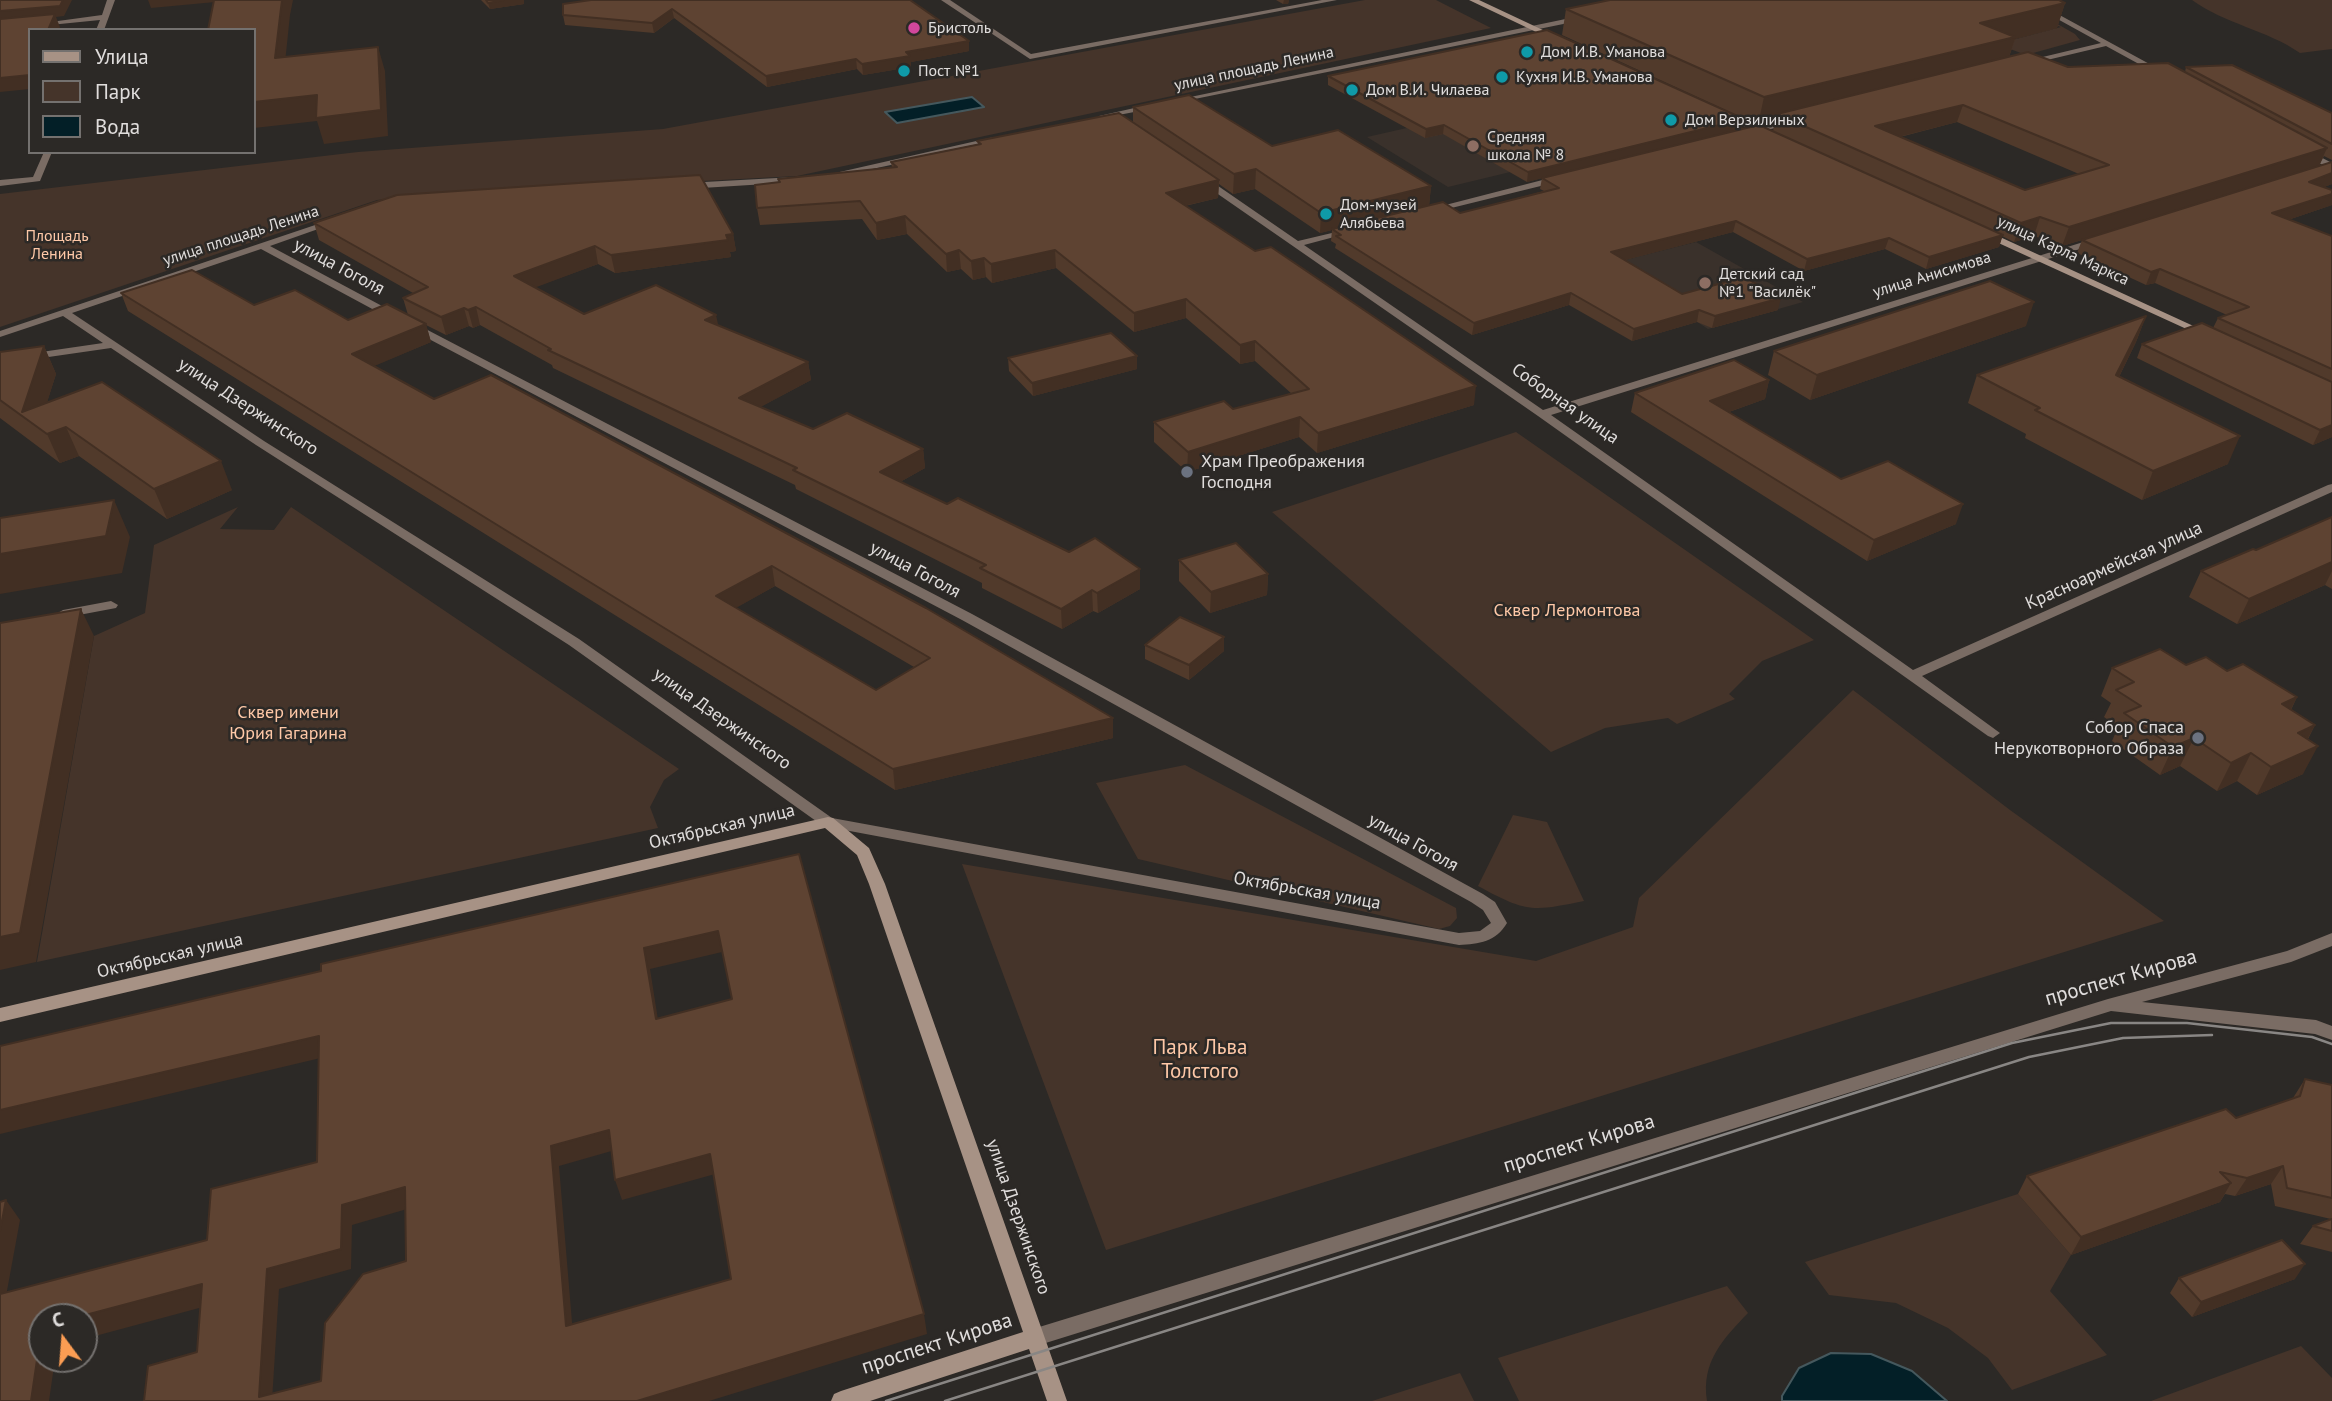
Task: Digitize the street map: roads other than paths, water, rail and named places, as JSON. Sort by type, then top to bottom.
[{"type":"main road","points":[[1474,0],[1569,44]]},
{"type":"main road","points":[[1713,109],[1783,141]]},
{"type":"main road","name":"улица Карла Маркса","points":[[1978,229],[2214,338]]},
{"type":"main road","name":"Октябрьская улица","points":[[0,1015],[828,822]]},
{"type":"main road","name":"улица Дзержинского","points":[[828,822],[864,852],[877,884],[1056,1401]]},
{"type":"main road","name":"проспект Кирова","points":[[841,1401],[1036,1337]]},
{"type":"street","points":[[101,28],[111,0]]},
{"type":"street","points":[[945,0],[1030,57],[1333,0]]},
{"type":"street","points":[[2027,0],[2167,76]]},
{"type":"street","name":"улица площадь Ленина","points":[[1095,118],[1588,16]]},
{"type":"street","points":[[26,25],[105,17]]},
{"type":"street","points":[[2024,64],[2109,43]]},
{"type":"street","points":[[1108,115],[1124,126]]},
{"type":"street","points":[[1733,135],[1800,119]]},
{"type":"street","points":[[675,187],[810,180],[1001,138]]},
{"type":"street","points":[[2297,148],[2329,169]]},
{"type":"street","points":[[0,183],[37,179],[47,154]]},
{"type":"street","name":"Соборная улица","points":[[1194,173],[1542,414],[1993,733]]},
{"type":"street","points":[[1426,211],[1562,178]]},
{"type":"street","name":"улица площадь Ленина","points":[[0,334],[345,218]]},
{"type":"street","points":[[1298,244],[1359,228]]},
{"type":"street","name":"улица Анисимова","points":[[1542,414],[2105,238]]},
{"type":"street","name":"улица Гоголя","points":[[262,246],[967,617],[1489,906],[1499,923],[1496,929],[1489,934],[1459,939]]},
{"type":"street","name":"улица Дзержинского","points":[[64,312],[260,443],[574,642],[828,822]]},
{"type":"street","points":[[0,361],[112,345]]},
{"type":"street","name":"Красноармейская улица","points":[[1911,676],[2332,488]]},
{"type":"street","points":[[50,616],[111,606]]},
{"type":"street","name":"Октябрьская улица","points":[[828,822],[1459,939]]},
{"type":"street","name":"проспект Кирова","points":[[1036,1337],[2108,1006],[2291,956],[2332,939]]},
{"type":"street","points":[[2108,1006],[2316,1027],[2332,1032]]},
{"type":"water","points":[[972,97],[984,107],[897,123],[885,112]]},
{"type":"water","points":[[1831,1353],[1871,1354],[1912,1371],[1947,1401],[1782,1401],[1782,1396],[1799,1368]]},
{"type":"tram line","points":[[886,1401],[2012,1043],[2111,1023],[2187,1023],[2312,1037],[2332,1044]]},
{"type":"tram line","points":[[945,1401],[2029,1057],[2123,1038],[2212,1035]]},
{"type":"place","name":"Бристоль","points":[[914,28]]},
{"type":"place","name":"Дом И.В. Уманова","points":[[1527,52]]},
{"type":"place","name":"Пост №1","points":[[904,71]]},
{"type":"place","name":"Кухня И.В. Уманова","points":[[1502,77]]},
{"type":"place","name":"Дом В.И. Чилаева","points":[[1352,90]]},
{"type":"place","name":"Дом Верзилиных","points":[[1671,120]]},
{"type":"place","name":"Средняя школа № 8","points":[[1473,146]]},
{"type":"place","name":"Дом-музей Алябьева","points":[[1326,214]]},
{"type":"place","name":"Детский сад №1 \"Василёк\"","points":[[1705,283]]},
{"type":"place","name":"Храм Преображения Господня","points":[[1187,472]]},
{"type":"place","name":"Собор Спаса Нерукотворного Образа","points":[[2198,738]]},
{"type":"park label","name":"Площадь Ленина","points":[[57,245]]},
{"type":"park label","name":"Сквер Лермонтова","points":[[1567,611]]},
{"type":"park label","name":"Сквер имени Юрия Гагарина","points":[[288,723]]},
{"type":"park label","name":"Парк Льва Толстого","points":[[1200,1060]]}]
